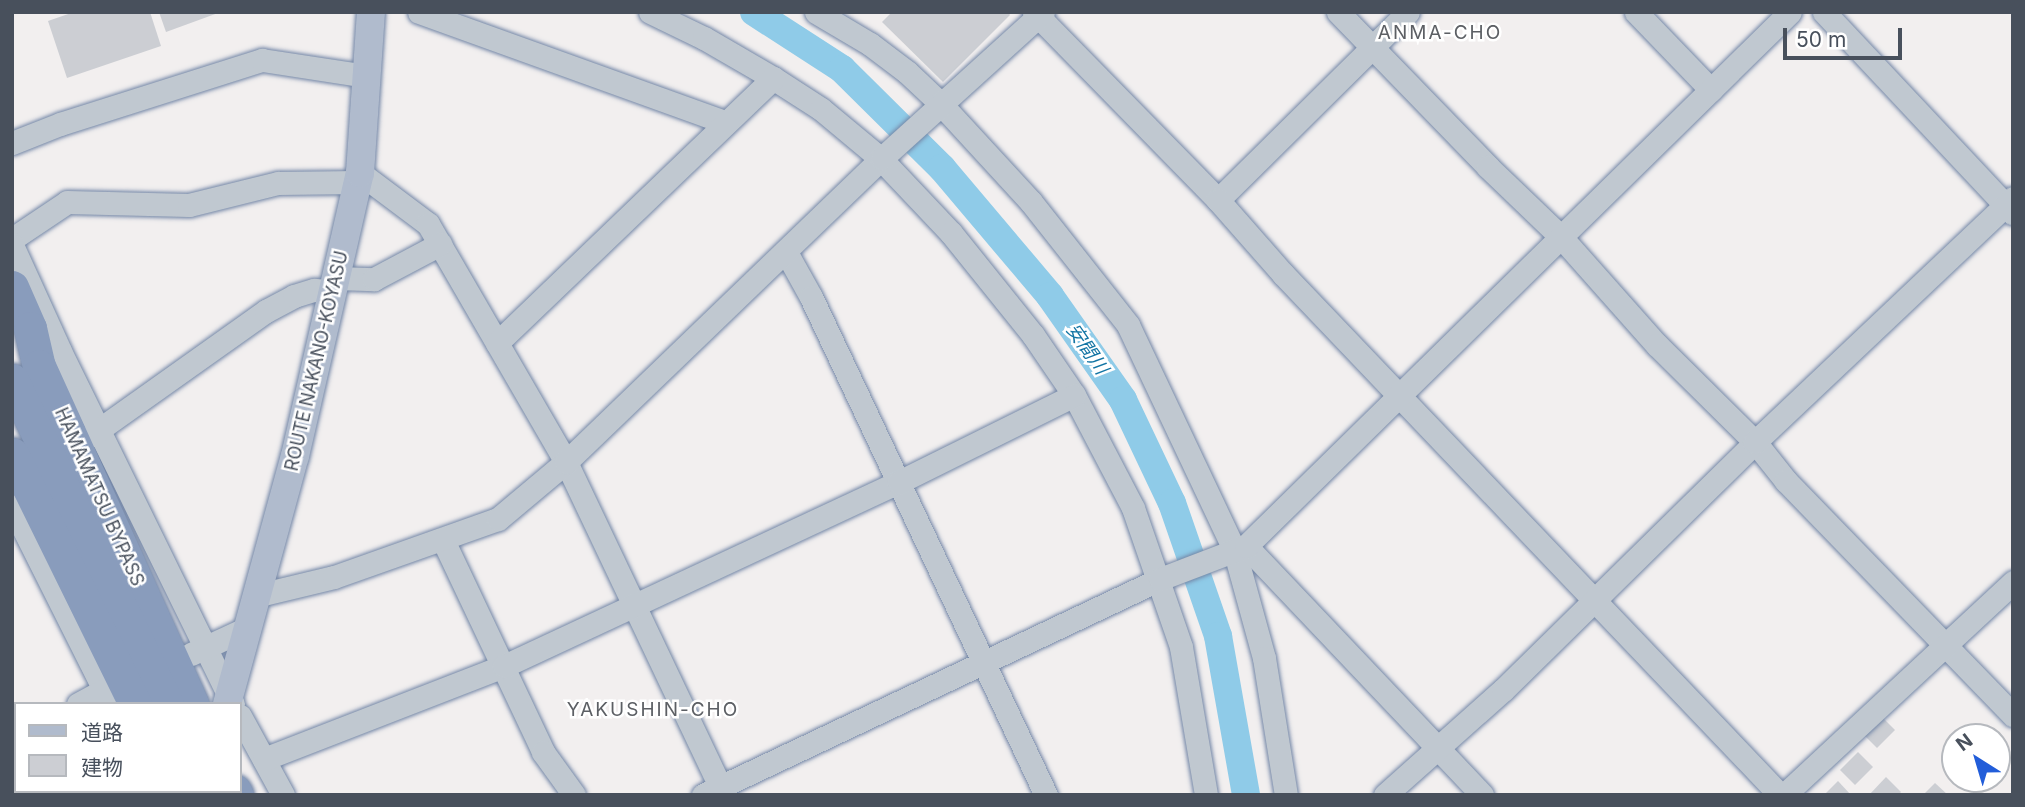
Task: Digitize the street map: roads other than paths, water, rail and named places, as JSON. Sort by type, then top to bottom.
[{"type":"highway","name":"HAMAMATSU BYPASS","points":[[12,287],[30,328],[26,373],[166,702]]},
{"type":"highway","points":[[12,310],[26,373]]},
{"type":"highway","name":"HAMAMATSU BYPASS","points":[[26,373],[191,702]]},
{"type":"highway","points":[[12,454],[116,695]]},
{"type":"main road","name":"ROUTE NAKANO-KOYASU","points":[[233,702],[247,628],[259,595],[295,456],[359,177],[371,12]]},
{"type":"street","points":[[419,12],[725,121]]},
{"type":"street","points":[[650,12],[704,38],[774,78],[821,109],[881,158],[991,280],[1074,395],[1133,508],[1160,580],[1181,647],[1206,795]]},
{"type":"street","points":[[816,12],[870,44],[907,72],[940,104],[1031,202],[1128,324],[1238,548],[1264,658],[1286,795]]},
{"type":"street","points":[[1338,12],[1561,237],[1657,345],[1755,442],[1786,481],[1948,644],[2013,715]]},
{"type":"street","points":[[1217,200],[1408,12]]},
{"type":"street","points":[[1636,12],[1711,90]]},
{"type":"street","points":[[231,702],[94,433],[12,242],[67,202],[189,205],[278,183],[359,177],[428,224],[566,462],[633,603],[716,792],[983,662],[1160,580],[1238,548],[1401,396],[1790,12]]},
{"type":"street","points":[[1385,795],[1437,745],[1503,690],[1755,442],[2010,206],[1824,12]]},
{"type":"street","points":[[259,595],[334,577],[498,519],[566,462],[881,158],[1038,14],[1782,795],[2013,582]]},
{"type":"street","points":[[12,143],[60,124],[262,60],[366,76]]},
{"type":"street","points":[[497,343],[725,121],[774,78]]},
{"type":"street","points":[[94,433],[266,310],[294,296],[314,290],[374,279],[440,244]]},
{"type":"street","points":[[786,252],[899,482],[1046,795]]},
{"type":"street","points":[[264,759],[504,666],[633,603],[899,482],[1074,395]]},
{"type":"street","points":[[13,495],[116,695],[86,702]]},
{"type":"street","points":[[443,540],[543,752],[574,795]]},
{"type":"street","points":[[1238,548],[1437,745],[1482,795]]},
{"type":"street","points":[[182,658],[247,628]]},
{"type":"street","points":[[242,722],[283,795]]},
{"type":"waterway","name":"安間川","points":[[754,12],[842,69],[942,168],[1050,296],[1123,400],[1172,503],[1218,636],[1246,795]]},
{"type":"district","name":"ANMA-CHO","points":[[1440,33]]},
{"type":"district","name":"YAKUSHIN-CHO","points":[[653,710]]}]
